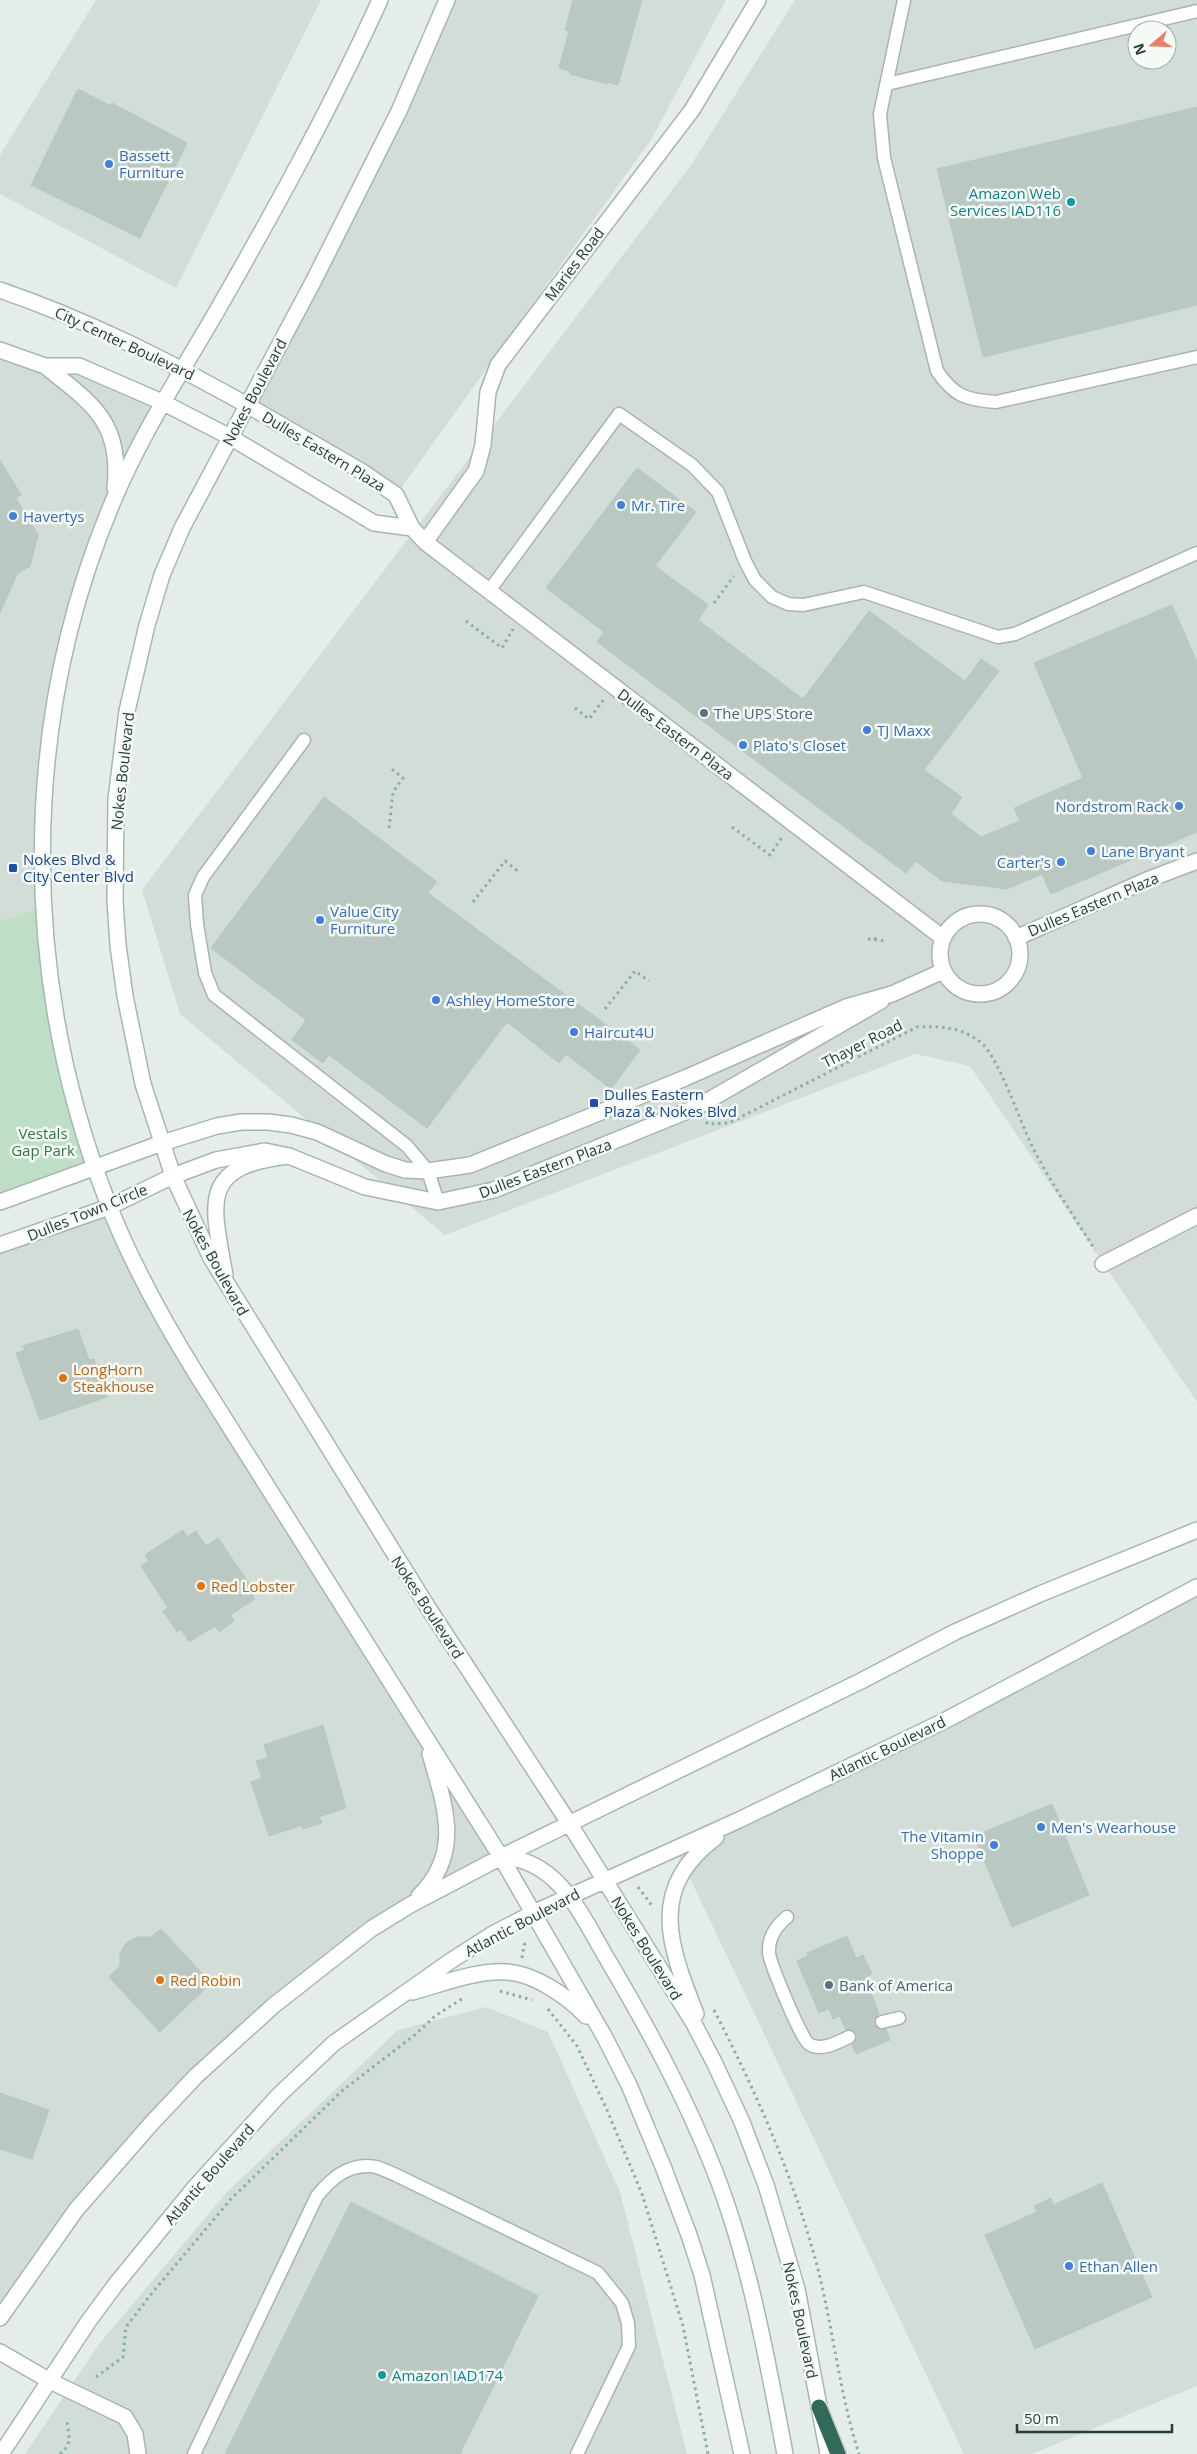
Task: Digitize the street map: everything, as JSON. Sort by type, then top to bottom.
[{"type":"highway","points":[[820,2407],[838,2454]]},
{"type":"main road","points":[[380,0],[360,44],[274,211],[183,370],[162,402],[114,497],[98,540],[70,629],[52,722],[43,814],[43,907],[52,1000],[72,1093],[94,1168],[136,1268],[182,1350],[501,1857],[604,2036],[648,2127],[689,2235],[720,2349],[742,2454]]},
{"type":"main road","name":"Nokes Boulevard","points":[[446,0],[395,120],[313,282],[182,528],[162,575],[136,670],[121,751],[116,799],[114,851],[118,945],[125,996],[143,1084],[162,1143],[173,1176],[207,1250],[227,1286],[427,1606],[569,1822],[692,2022],[714,2062],[742,2122],[766,2185],[796,2289],[828,2454]]},
{"type":"main road","name":"Maries Road","points":[[425,542],[476,471],[483,445],[488,392],[498,365],[692,110],[758,0]]},
{"type":"main road","name":"City Center Boulevard","points":[[0,290],[103,329],[247,405]]},
{"type":"main road","points":[[0,350],[45,366],[79,392],[99,412],[108,427],[115,455],[117,474],[114,497]]},
{"type":"main road","points":[[45,366],[80,366],[162,402],[230,437],[374,523],[412,528]]},
{"type":"main road","name":"Dulles Eastern Plaza","points":[[173,1176],[216,1160],[265,1151],[290,1156],[365,1187],[438,1202],[494,1190],[697,1107],[856,1017],[892,994],[943,971],[953,985],[968,993],[985,995],[1001,989],[1014,978],[1020,962],[1020,945],[1013,930],[1000,919],[984,914],[967,916],[953,924],[943,938],[425,542],[412,528],[396,495],[362,470],[247,405]]},
{"type":"main road","name":"Dulles Eastern Plaza","points":[[1016,938],[1147,880],[1197,861]]},
{"type":"main road","points":[[943,938],[940,954],[943,971]]},
{"type":"main road","name":"Dulles Eastern Plaza","points":[[162,1143],[217,1126],[241,1122],[268,1122],[291,1125],[317,1132],[405,1170],[428,1171],[470,1165],[685,1078],[846,1007],[892,994]]},
{"type":"main road","points":[[0,1202],[162,1143]]},
{"type":"main road","points":[[227,1286],[216,1220],[218,1192],[224,1180],[249,1163],[290,1156]]},
{"type":"main road","name":"Dulles Town Circle","points":[[0,1245],[109,1207],[173,1176]]},
{"type":"main road","points":[[1103,1264],[1197,1216]]},
{"type":"main road","points":[[0,2318],[76,2210],[132,2144],[196,2076],[273,2006],[364,1934],[410,1905],[569,1822],[853,1685],[955,1632],[1040,1594],[1197,1530]]},
{"type":"main road","name":"Atlantic Boulevard","points":[[1,2454],[116,2284],[196,2186],[278,2096],[334,2043],[491,1935],[570,1895],[739,1820],[946,1720],[1197,1587]]},
{"type":"main road","points":[[410,1905],[430,1885],[438,1871],[447,1842],[448,1824],[445,1805],[426,1738]]},
{"type":"main road","points":[[714,2062],[674,1953],[670,1936],[669,1911],[680,1879],[698,1851],[739,1820]]},
{"type":"main road","points":[[501,1857],[517,1858],[542,1869],[570,1895],[668,2067],[715,2173],[750,2284],[785,2454]]},
{"type":"main road","points":[[400,1996],[473,1976],[508,1972],[549,1987],[569,1999],[604,2036]]},
{"type":"main road","points":[[0,2352],[50,2381],[124,2417],[135,2434],[138,2454]]},
{"type":"lane","points":[[904,0],[880,114],[884,158],[936,370],[948,388],[974,400],[996,402],[1197,357]]},
{"type":"lane","points":[[887,84],[1197,11]]},
{"type":"lane","points":[[489,591],[620,414],[692,465],[718,492],[745,561],[755,580],[772,597],[788,604],[804,605],[864,592],[998,637],[1016,634],[1197,553]]},
{"type":"lane","points":[[304,740],[202,877],[195,895],[200,950],[205,973],[214,995],[407,1146],[428,1171],[438,1202]]},
{"type":"lane","points":[[787,1917],[775,1927],[769,1954],[800,2033],[808,2044],[819,2047],[849,2037]]},
{"type":"lane","points":[[882,2022],[899,2018]]},
{"type":"lane","points":[[194,2454],[317,2196],[330,2180],[346,2170],[370,2166],[396,2175],[598,2273],[622,2303],[628,2323],[629,2346],[577,2454]]},
{"type":"path","points":[[714,603],[745,561]]},
{"type":"path","points":[[466,621],[502,648],[511,635],[519,613]]},
{"type":"path","points":[[575,708],[589,719],[614,686]]},
{"type":"path","points":[[389,767],[402,778],[392,792],[389,828]]},
{"type":"path","points":[[732,827],[770,854],[793,823]]},
{"type":"path","points":[[473,902],[504,861],[519,872]]},
{"type":"path","points":[[875,940],[876,935]]},
{"type":"path","points":[[868,939],[885,942]]},
{"type":"path","points":[[605,1009],[635,971],[650,981]]},
{"type":"path","name":"Thayer Road","points":[[697,1107],[708,1124],[729,1123],[917,1027],[943,1026],[960,1031],[980,1041],[998,1067],[1032,1147],[1103,1264]]},
{"type":"path","points":[[638,1887],[650,1906],[658,1910]]},
{"type":"path","points":[[522,1963],[524,1945],[528,1940]]},
{"type":"path","points":[[60,2454],[66,2449],[70,2440],[67,2424],[69,2421]]},
{"type":"shaded area","points":[[96,0],[321,0],[176,288],[0,194],[0,155]]},
{"type":"shaded area","points":[[447,0],[726,0],[652,138],[396,495],[247,405]]},
{"type":"shaded area","points":[[795,0],[1197,0],[1197,1402],[970,1066],[915,1054],[445,1235],[180,1014],[142,890],[691,165]]},
{"type":"shaded area","points":[[0,350],[79,366],[162,402],[115,497],[60,675],[43,907],[0,921]]},
{"type":"shaded area","points":[[109,1207],[136,1268],[501,1857],[371,1929],[150,2125],[0,2318],[0,1245]]},
{"type":"shaded area","points":[[1197,1587],[1197,2386],[1032,2454],[964,2454],[676,1849]]},
{"type":"shaded area","points":[[486,2007],[548,2032],[620,2192],[687,2454],[25,2454],[99,2344],[227,2192],[398,2030]]},
{"type":"green space","name":"Vestals Gap Park","points":[[43,907],[46,954],[94,1168],[0,1202],[0,921]]},
{"type":"building","points":[[573,0],[642,0],[618,85],[570,74],[570,71],[559,68],[569,31],[565,30]]},
{"type":"building","name":"Bassett Furniture","points":[[78,89],[111,106],[112,103],[187,143],[140,238],[31,185]]},
{"type":"building","name":"Amazon Web Services IAD116","points":[[1197,107],[1197,305],[983,357],[937,169]]},
{"type":"building","name":"Havertys","points":[[0,460],[21,495],[16,498],[38,535],[30,566],[17,574],[0,613]]},
{"type":"building","points":[[637,468],[696,512],[655,566],[708,605],[698,620],[803,699],[869,611],[965,681],[981,659],[999,671],[924,770],[962,797],[951,814],[981,837],[1020,821],[1014,808],[1083,778],[1034,663],[1172,605],[1197,662],[1197,832],[1051,894],[1042,874],[1007,889],[942,881],[916,861],[906,873],[597,642],[604,632],[546,588]]},
{"type":"building","points":[[324,797],[437,882],[428,893],[640,1050],[611,1089],[566,1054],[559,1063],[507,1022],[427,1128],[329,1055],[323,1063],[292,1040],[306,1020],[211,948]]},
{"type":"building","name":"LongHorn Steakhouse","points":[[78,1329],[89,1360],[94,1359],[107,1397],[40,1420],[16,1353],[25,1350],[23,1346]]},
{"type":"building","name":"Red Lobster","points":[[183,1530],[187,1537],[196,1531],[206,1546],[218,1538],[250,1585],[247,1586],[255,1599],[230,1615],[234,1621],[219,1632],[215,1626],[189,1642],[181,1629],[177,1632],[163,1611],[168,1608],[141,1566],[149,1561],[145,1555]]},
{"type":"building","points":[[323,1725],[346,1808],[319,1817],[322,1823],[303,1829],[302,1825],[269,1836],[251,1782],[262,1778],[256,1761],[268,1758],[264,1745]]},
{"type":"building","points":[[1052,1804],[1089,1895],[1012,1927],[974,1836]]},
{"type":"building","name":"Red Robin","points":[[161,1929],[211,1983],[160,2032],[109,1977],[120,1966],[120,1953],[126,1943],[137,1937],[151,1937]]},
{"type":"building","points":[[847,1936],[856,1958],[863,1955],[872,1974],[865,1977],[879,2014],[874,2019],[874,2024],[879,2030],[886,2029],[890,2040],[856,2054],[852,2045],[857,2038],[856,2033],[850,2029],[846,2030],[840,2016],[833,2019],[829,2009],[819,2013],[797,1961],[808,1956],[807,1953]]},
{"type":"building","points":[[0,2093],[49,2110],[32,2159],[0,2149]]},
{"type":"building","name":"Ethan Allen","points":[[1102,2183],[1152,2297],[1035,2349],[985,2235],[1037,2212],[1034,2206],[1051,2198],[1053,2205]]},
{"type":"building","name":"Amazon IAD174","points":[[351,2202],[538,2296],[460,2454],[225,2454]]},
{"type":"place","name":"Bassett Furniture","points":[[109,164]]},
{"type":"place","name":"Amazon Web Services IAD116","points":[[1071,202]]},
{"type":"place","name":"Mr. Tire","points":[[621,505]]},
{"type":"place","name":"Havertys","points":[[13,516]]},
{"type":"place","name":"The UPS Store","points":[[704,713]]},
{"type":"place","name":"TJ Maxx","points":[[867,730]]},
{"type":"place","name":"Plato's Closet","points":[[743,745]]},
{"type":"place","name":"Nordstrom Rack","points":[[1179,806]]},
{"type":"place","name":"Lane Bryant","points":[[1091,851]]},
{"type":"place","name":"Carter's","points":[[1061,862]]},
{"type":"place","name":"Nokes Blvd & City Center Blvd","points":[[13,868]]},
{"type":"place","name":"Value City Furniture","points":[[320,920]]},
{"type":"place","name":"Ashley HomeStore","points":[[436,1000]]},
{"type":"place","name":"Haircut4U","points":[[574,1032]]},
{"type":"place","name":"Dulles Eastern Plaza & Nokes Blvd","points":[[594,1103]]},
{"type":"place","name":"LongHorn Steakhouse","points":[[63,1378]]},
{"type":"place","name":"Red Lobster","points":[[201,1586]]},
{"type":"place","name":"Men's Wearhouse","points":[[1041,1827]]},
{"type":"place","name":"The Vitamin Shoppe","points":[[994,1845]]},
{"type":"place","name":"Red Robin","points":[[160,1980]]},
{"type":"place","name":"Bank of America","points":[[829,1985]]},
{"type":"place","name":"Ethan Allen","points":[[1069,2266]]},
{"type":"place","name":"Amazon IAD174","points":[[382,2375]]}]
